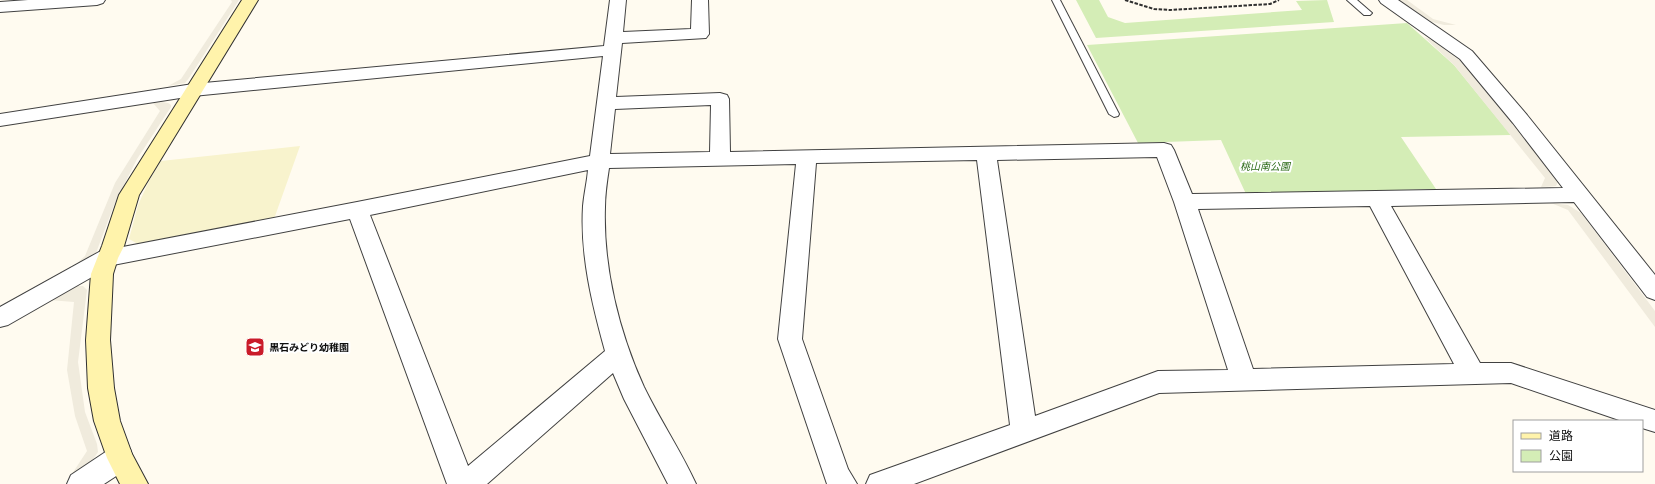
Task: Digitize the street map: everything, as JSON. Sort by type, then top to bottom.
[{"type":"street","points":[[0,7],[97,0]]},
{"type":"street","points":[[134,484],[120,458],[107,421],[101,388],[98,323],[102,274],[113,246],[129,195],[250,0]]},
{"type":"street","points":[[618,0],[594,207],[596,252],[603,301],[618,354],[633,391],[682,484]]},
{"type":"street","points":[[0,120],[193,90],[700,34],[700,0]]},
{"type":"street","points":[[1387,0],[1466,55],[1520,119],[1655,291]]},
{"type":"street","points":[[606,103],[720,99],[720,158]]},
{"type":"street","points":[[0,318],[107,258],[357,210],[599,161],[1164,150],[1185,202],[1244,380]]},
{"type":"street","points":[[986,154],[1024,431]]},
{"type":"street","points":[[807,156],[790,339],[837,476],[843,484]]},
{"type":"street","points":[[1185,202],[1377,200],[1579,195]]},
{"type":"street","points":[[1377,200],[1472,373]]},
{"type":"street","points":[[357,210],[461,484]]},
{"type":"street","points":[[467,484],[618,354]]},
{"type":"street","points":[[880,484],[1158,382],[1511,373],[1655,421]]},
{"type":"street","points":[[81,484],[120,458]]},
{"type":"lane","points":[[1056,0],[1114,114]]},
{"type":"lane","points":[[1352,0],[1367,13]]},
{"type":"path","points":[[1125,0],[1154,9],[1170,10],[1270,4],[1279,0]]},
{"type":"shaded area","points":[[231,0],[239,0],[189,78],[185,83],[168,86],[181,79],[232,2]]},
{"type":"shaded area","points":[[1398,0],[1407,0],[1433,19],[1456,25],[1444,25],[1432,22]]},
{"type":"shaded area","points":[[1424,37],[1432,40],[1459,60],[1484,88],[1512,120],[1558,182],[1556,186],[1541,187],[1545,178],[1454,65]]},
{"type":"shaded area","points":[[153,103],[168,103],[171,107],[137,159],[114,205],[96,253],[73,267],[85,256],[115,183],[160,111]]},
{"type":"shaded area","points":[[300,146],[274,219],[140,245],[129,239],[138,205],[149,181],[161,161]]},
{"type":"shaded area","points":[[1551,203],[1568,205],[1581,213],[1655,311],[1655,327],[1568,210]]},
{"type":"shaded area","points":[[77,286],[83,286],[87,290],[78,362],[85,412],[97,444],[98,452],[92,461],[70,477],[87,451],[75,416],[67,370],[74,302],[49,300]]},
{"type":"green space","points":[[1076,0],[1099,0],[1108,17],[1125,23],[1302,10],[1296,1],[1327,0],[1334,22],[1096,38]]},
{"type":"green space","name":"桃山南公園","points":[[1407,23],[1454,65],[1511,135],[1401,137],[1436,189],[1246,194],[1221,140],[1138,143],[1087,45]]},
{"type":"place","name":"黒石みどり幼稚園","points":[[255,347]]}]
